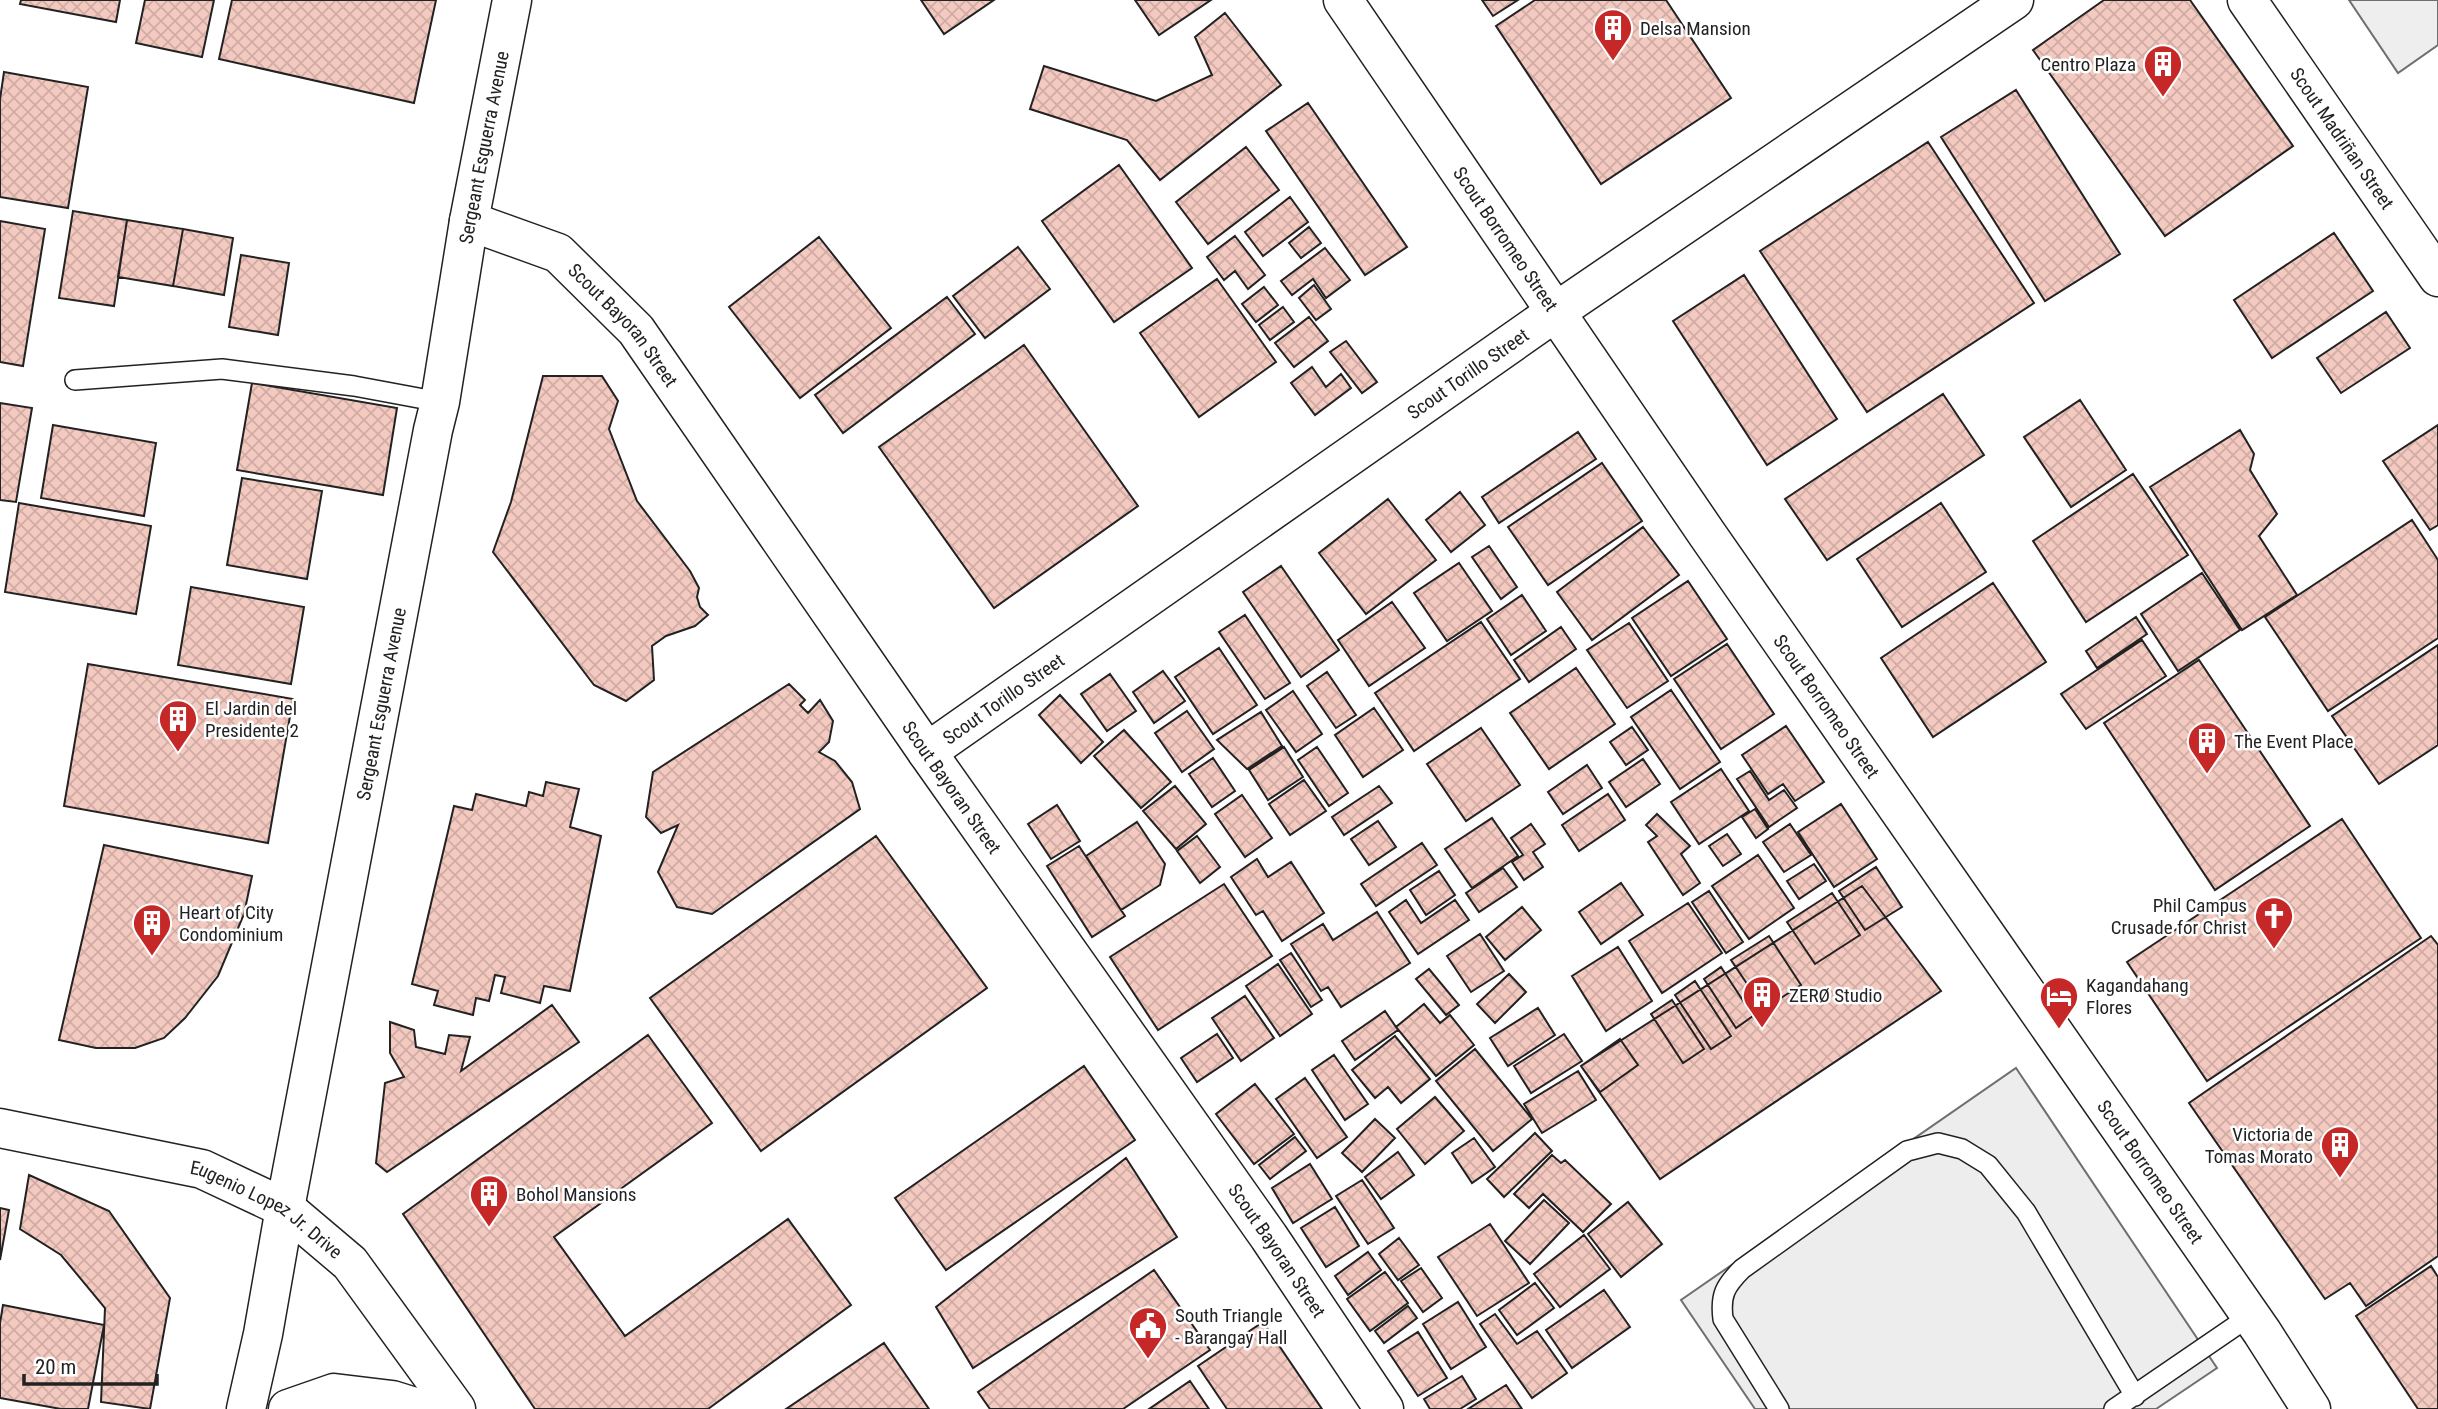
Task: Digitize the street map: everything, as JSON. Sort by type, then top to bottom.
[{"type":"street","name":"Sergeant Esguerra Avenue","points":[[246,1409],[263,1334],[440,402],[469,221],[512,0]]},
{"type":"street","name":"Scout Borromeo Street","points":[[1343,0],[1707,534],[2250,1316],[2311,1409]]},
{"type":"street","name":"Scout Torillo Street","points":[[927,752],[1557,311],[2014,0]]},
{"type":"street","name":"Scout Madriñan Street","points":[[2247,0],[2438,277]]},
{"type":"street","name":"Scout Bayoran Street","points":[[469,221],[558,253],[636,330],[927,752],[1269,1237],[1384,1409]]},
{"type":"street","name":"Eugenio Lopez Jr. Drive","points":[[0,1128],[202,1169],[285,1208],[350,1263],[456,1409]]},
{"type":"street","points":[[288,1409],[334,1393],[392,1400],[421,1409]]},
{"type":"lane","points":[[75,380],[222,369],[354,386],[440,402]]},
{"type":"lane","points":[[1779,1409],[1723,1319],[1721,1302],[1728,1283],[1742,1269],[1907,1151],[1938,1143],[1962,1149],[1988,1166],[2026,1212],[2135,1396]]},
{"type":"lane","points":[[2114,1409],[2250,1316]]},
{"type":"shaded area","points":[[2349,0],[2438,0],[2438,45],[2398,73]]},
{"type":"shaded area","points":[[2016,1068],[2217,1368],[2156,1409],[1755,1409],[1681,1300]]},
{"type":"building","points":[[21,0],[120,0],[116,22],[20,4]]},
{"type":"building","points":[[145,0],[214,0],[202,57],[136,43]]},
{"type":"building","points":[[232,0],[436,0],[414,103],[219,59]]},
{"type":"building","points":[[921,0],[994,0],[944,34]]},
{"type":"building","points":[[1135,0],[1211,0],[1159,35]]},
{"type":"building","points":[[1482,0],[1518,0],[1493,16]]},
{"type":"building","name":"Delsa Mansion","points":[[1535,0],[1666,0],[1731,98],[1601,184],[1496,26]]},
{"type":"building","name":"Centro Plaza","points":[[2104,0],[2190,0],[2293,146],[2165,236],[2033,50]]},
{"type":"building","points":[[1225,13],[1281,85],[1160,180],[1127,140],[1030,109],[1044,66],[1156,101],[1212,75],[1195,37]]},
{"type":"building","points":[[4,72],[88,87],[68,208],[0,197],[0,99]]},
{"type":"building","points":[[2016,90],[2120,254],[2045,301],[1941,137]]},
{"type":"building","points":[[1308,103],[1407,247],[1365,275],[1266,131]]},
{"type":"building","points":[[1928,142],[2034,303],[1867,412],[1760,251]]},
{"type":"building","points":[[1246,147],[1279,190],[1208,244],[1176,202]]},
{"type":"building","points":[[1119,165],[1192,268],[1114,322],[1042,221]]},
{"type":"building","points":[[1290,197],[1308,222],[1263,256],[1245,232]]},
{"type":"building","points":[[73,211],[127,220],[114,306],[59,298]]},
{"type":"building","points":[[127,220],[183,229],[173,286],[118,277]]},
{"type":"building","points":[[0,221],[45,229],[23,366],[0,362]]},
{"type":"building","points":[[1309,227],[1321,243],[1301,258],[1289,243]]},
{"type":"building","points":[[183,229],[233,238],[224,295],[173,286]]},
{"type":"building","points":[[2334,233],[2373,291],[2272,358],[2234,300]]},
{"type":"building","points":[[1235,236],[1265,275],[1248,289],[1235,271],[1224,280],[1207,257]]},
{"type":"building","points":[[819,237],[891,328],[800,398],[729,307]]},
{"type":"building","points":[[1018,247],[1050,289],[985,338],[953,296]]},
{"type":"building","points":[[1325,248],[1350,280],[1326,298],[1313,279],[1292,295],[1281,281]]},
{"type":"building","points":[[241,255],[289,263],[278,335],[229,327]]},
{"type":"building","points":[[1744,275],[1837,419],[1767,465],[1673,321]]},
{"type":"building","points":[[1217,279],[1276,362],[1199,417],[1140,333]]},
{"type":"building","points":[[1314,285],[1331,309],[1316,320],[1299,298]]},
{"type":"building","points":[[1264,287],[1278,305],[1256,322],[1242,304]]},
{"type":"building","points":[[947,297],[975,334],[843,433],[815,395]]},
{"type":"building","points":[[1283,307],[1294,322],[1270,340],[1259,325]]},
{"type":"building","points":[[2386,312],[2410,348],[2341,393],[2317,358]]},
{"type":"building","points":[[1309,317],[1328,341],[1294,367],[1275,343]]},
{"type":"building","points":[[1346,341],[1377,382],[1362,393],[1330,352]]},
{"type":"building","points":[[1024,345],[1138,506],[994,608],[879,447]]},
{"type":"building","points":[[1312,367],[1326,387],[1341,374],[1351,388],[1315,415],[1291,383]]},
{"type":"building","points":[[543,376],[602,376],[618,401],[609,429],[637,501],[690,571],[699,588],[697,597],[700,607],[708,615],[695,626],[666,636],[652,646],[654,680],[626,701],[594,685],[493,552],[511,502]]},
{"type":"building","points":[[252,383],[397,408],[383,495],[237,470]]},
{"type":"building","points":[[1943,394],[1984,455],[1827,560],[1785,499]]},
{"type":"building","points":[[2080,400],[2126,470],[2071,507],[2024,437]]},
{"type":"building","points":[[0,403],[32,408],[16,502],[0,500]]},
{"type":"building","points":[[53,425],[156,443],[144,516],[41,498]]},
{"type":"building","points":[[2438,425],[2438,525],[2430,530],[2383,461]]},
{"type":"building","points":[[2240,430],[2254,454],[2250,470],[2277,514],[2259,536],[2297,595],[2242,630],[2150,487]]},
{"type":"building","points":[[1578,432],[1596,459],[1499,523],[1482,497]]},
{"type":"building","points":[[1602,463],[1642,521],[1548,585],[1508,527]]},
{"type":"building","points":[[2133,474],[2188,555],[2086,622],[2033,541]]},
{"type":"building","points":[[242,478],[322,491],[307,579],[227,565]]},
{"type":"building","points":[[1460,492],[1485,525],[1451,552],[1426,520]]},
{"type":"building","points":[[1388,499],[1436,560],[1366,614],[1319,553]]},
{"type":"building","points":[[19,503],[151,526],[136,614],[5,592]]},
{"type":"building","points":[[1941,503],[1986,572],[1902,627],[1857,559]]},
{"type":"building","points":[[2412,520],[2438,560],[2438,638],[2328,711],[2265,617]]},
{"type":"building","points":[[1643,527],[1679,575],[1592,640],[1557,592]]},
{"type":"building","points":[[1489,546],[1517,587],[1501,599],[1472,557]]},
{"type":"building","points":[[1459,563],[1492,611],[1447,641],[1414,593]]},
{"type":"building","points":[[1281,566],[1339,650],[1301,677],[1243,592]]},
{"type":"building","points":[[2202,573],[2240,630],[2178,671],[2141,614]]},
{"type":"building","points":[[1688,581],[1727,639],[1671,676],[1632,618]]},
{"type":"building","points":[[1993,583],[2046,662],[1933,737],[1881,658]]},
{"type":"building","points":[[191,587],[304,607],[291,684],[178,665]]},
{"type":"building","points":[[1522,595],[1546,631],[1511,655],[1487,619]]},
{"type":"building","points":[[1392,602],[1425,648],[1369,686],[1338,640]]},
{"type":"building","points":[[1245,615],[1290,683],[1265,699],[1219,632]]},
{"type":"building","points":[[2136,617],[2147,634],[2097,668],[2086,651]]},
{"type":"building","points":[[1481,622],[1520,679],[1414,751],[1375,693]]},
{"type":"building","points":[[1629,623],[1668,681],[1627,708],[1587,650]]},
{"type":"building","points":[[1561,627],[1576,649],[1529,682],[1514,660]]},
{"type":"building","points":[[2142,640],[2166,676],[2086,729],[2061,694]]},
{"type":"building","points":[[1727,644],[1774,714],[1721,749],[1674,679]]},
{"type":"building","points":[[2438,645],[2438,745],[2379,784],[2332,716]]},
{"type":"building","points":[[1219,648],[1257,705],[1213,734],[1175,677]]},
{"type":"building","name":"The Event Place","points":[[2199,660],[2310,826],[2215,890],[2104,723]]},
{"type":"building","name":"El Jardin del Presidente 2","points":[[88,664],[293,699],[268,843],[64,806]]},
{"type":"building","points":[[1576,668],[1615,724],[1549,769],[1510,713]]},
{"type":"building","points":[[1163,671],[1185,701],[1154,723],[1133,692]]},
{"type":"building","points":[[1327,672],[1356,715],[1336,728],[1307,686]]},
{"type":"building","points":[[1110,674],[1136,711],[1107,731],[1081,694]]},
{"type":"building","points":[[789,684],[805,700],[800,705],[808,713],[820,700],[833,721],[829,742],[819,752],[835,761],[852,782],[860,809],[712,914],[677,907],[658,872],[678,825],[661,833],[646,817],[653,772]]},
{"type":"building","points":[[1671,690],[1720,762],[1680,789],[1631,717]]},
{"type":"building","points":[[1293,691],[1322,734],[1296,752],[1266,710]]},
{"type":"building","points":[[1060,695],[1103,742],[1081,763],[1039,715]]},
{"type":"building","points":[[1374,708],[1403,750],[1363,777],[1335,735]]},
{"type":"building","points":[[1187,711],[1214,749],[1182,772],[1155,733]]},
{"type":"building","points":[[1261,712],[1282,746],[1247,769],[1217,740]]},
{"type":"building","points":[[1786,726],[1824,782],[1795,801],[1783,784],[1768,794],[1742,755]]},
{"type":"building","points":[[1632,727],[1648,750],[1626,765],[1610,742]]},
{"type":"building","points":[[1481,728],[1520,785],[1466,821],[1427,764]]},
{"type":"building","points":[[1124,730],[1171,782],[1141,808],[1094,756]]},
{"type":"building","points":[[1284,747],[1303,777],[1268,800],[1249,770]]},
{"type":"building","points":[[1317,747],[1348,793],[1329,806],[1298,760]]},
{"type":"building","points":[[1213,758],[1235,791],[1212,807],[1189,774]]},
{"type":"building","points":[[1643,759],[1660,784],[1626,807],[1609,782]]},
{"type":"building","points":[[1587,765],[1602,788],[1563,814],[1548,792]]},
{"type":"building","points":[[1721,769],[1749,811],[1699,844],[1671,802]]},
{"type":"building","points":[[1750,771],[1769,800],[1784,790],[1797,808],[1769,827],[1737,779]]},
{"type":"building","points":[[1304,780],[1326,811],[1290,835],[1269,804]]},
{"type":"building","points":[[546,782],[579,789],[570,827],[601,836],[570,991],[544,986],[540,1003],[501,993],[505,977],[495,975],[489,1001],[476,998],[473,1015],[434,1005],[438,991],[412,984],[454,806],[472,810],[476,794],[526,806],[529,792],[543,796]]},
{"type":"building","points":[[1175,786],[1206,824],[1176,849],[1143,811]]},
{"type":"building","points":[[1379,786],[1392,803],[1344,835],[1332,817]]},
{"type":"building","points":[[1608,794],[1625,820],[1579,851],[1562,825]]},
{"type":"building","points":[[1242,795],[1272,838],[1245,857],[1215,814]]},
{"type":"building","points":[[1841,804],[1877,859],[1834,887],[1798,832]]},
{"type":"building","points":[[1057,805],[1080,841],[1051,859],[1028,824]]},
{"type":"building","points":[[1755,809],[1768,829],[1756,838],[1742,817]]},
{"type":"building","points":[[1657,814],[1690,846],[1681,854],[1700,883],[1683,895],[1648,842],[1657,836],[1646,825]]},
{"type":"building","points":[[1492,818],[1518,856],[1472,888],[1445,849]]},
{"type":"building","name":"Phil Campus Crusade for Christ","points":[[2342,819],[2421,938],[2207,1081],[2127,962]]},
{"type":"building","points":[[1378,821],[1396,847],[1369,865],[1351,839]]},
{"type":"building","points":[[1137,822],[1165,864],[1160,885],[1121,910],[1086,856]]},
{"type":"building","points":[[1531,824],[1545,844],[1533,852],[1543,867],[1524,880],[1512,862],[1523,855],[1511,838]]},
{"type":"building","points":[[1790,824],[1811,855],[1784,872],[1763,842]]},
{"type":"building","points":[[1727,834],[1741,854],[1723,866],[1709,846]]},
{"type":"building","points":[[876,836],[987,988],[761,1151],[650,998]]},
{"type":"building","points":[[1197,836],[1220,867],[1200,883],[1177,851]]},
{"type":"building","points":[[1422,843],[1437,865],[1376,906],[1361,884]]},
{"type":"building","name":"Heart of City Condominium","points":[[104,845],[252,876],[244,914],[218,976],[185,1018],[164,1038],[135,1048],[96,1048],[59,1040]]},
{"type":"building","points":[[1079,846],[1125,916],[1092,937],[1047,866]]},
{"type":"building","points":[[1758,855],[1794,908],[1749,939],[1712,886]]},
{"type":"building","points":[[1257,859],[1268,877],[1291,862],[1324,913],[1282,941],[1263,911],[1256,915],[1231,877]]},
{"type":"building","points":[[1814,864],[1826,881],[1799,899],[1787,881]]},
{"type":"building","points":[[1876,867],[1902,907],[1865,930],[1839,891]]},
{"type":"building","points":[[1503,868],[1517,887],[1479,912],[1466,893]]},
{"type":"building","points":[[1439,871],[1455,895],[1426,915],[1410,890]]},
{"type":"building","points":[[1621,883],[1643,915],[1601,944],[1579,912]]},
{"type":"building","points":[[1224,884],[1272,956],[1158,1030],[1110,957]]},
{"type":"building","name":"ZERØ Studio","points":[[1862,886],[1941,991],[1660,1179],[1581,1066]]},
{"type":"building","points":[[1709,891],[1743,942],[1726,953],[1692,902]]},
{"type":"building","points":[[1832,893],[1860,935],[1815,964],[1787,922]]},
{"type":"building","points":[[1406,900],[1421,923],[1455,900],[1469,920],[1418,954],[1389,912]]},
{"type":"building","points":[[1688,903],[1722,953],[1662,993],[1629,941]]},
{"type":"building","points":[[1522,907],[1541,930],[1505,960],[1486,937]]},
{"type":"building","points":[[1377,912],[1410,963],[1341,1007],[1328,987],[1321,991],[1291,944],[1323,924],[1333,940]]},
{"type":"building","points":[[1480,934],[1504,971],[1471,992],[1447,956]]},
{"type":"building","points":[[1769,936],[1801,985],[1764,1009],[1731,960]]},
{"type":"building","name":"Victoria de Tomas Morato","points":[[2431,936],[2438,945],[2438,1256],[2366,1306],[2350,1283],[2325,1299],[2189,1103]]},
{"type":"building","points":[[1618,947],[1652,1001],[1606,1031],[1572,976]]},
{"type":"building","points":[[1291,953],[1322,1000],[1311,1007],[1280,960]]},
{"type":"building","points":[[1278,964],[1312,1014],[1280,1036],[1246,986]]},
{"type":"building","points":[[1721,967],[1753,1016],[1736,1028],[1704,979]]},
{"type":"building","points":[[1429,969],[1459,1005],[1446,1015],[1416,979]]},
{"type":"building","points":[[1509,974],[1526,992],[1495,1023],[1477,1004]]},
{"type":"building","points":[[1695,981],[1731,1036],[1711,1049],[1675,995]]},
{"type":"building","points":[[1245,996],[1274,1038],[1241,1061],[1212,1018]]},
{"type":"building","points":[[1672,1000],[1704,1049],[1683,1063],[1651,1014]]},
{"type":"building","points":[[1424,1004],[1440,1023],[1450,1015],[1474,1045],[1436,1076],[1396,1027]]},
{"type":"building","points":[[552,1005],[579,1042],[387,1172],[376,1163],[385,1083],[404,1077],[390,1053],[390,1022],[414,1030],[416,1047],[445,1054],[449,1035],[470,1037],[461,1071]]},
{"type":"building","points":[[1538,1008],[1555,1035],[1508,1066],[1490,1038]]},
{"type":"building","points":[[1385,1011],[1398,1030],[1355,1060],[1342,1041]]},
{"type":"building","points":[[1217,1034],[1233,1058],[1197,1082],[1181,1058]]},
{"type":"building","points":[[1564,1034],[1582,1061],[1531,1093],[1514,1066]]},
{"type":"building","name":"Bohol Mansions","points":[[648,1035],[712,1123],[554,1237],[625,1336],[788,1219],[851,1305],[708,1409],[535,1409],[403,1214]]},
{"type":"building","points":[[1395,1036],[1430,1079],[1401,1103],[1388,1087],[1375,1098],[1352,1070]]},
{"type":"building","points":[[1620,1039],[1638,1065],[1600,1092],[1581,1066]]},
{"type":"building","points":[[1475,1049],[1532,1119],[1493,1151],[1436,1081]]},
{"type":"building","points":[[1334,1055],[1368,1104],[1345,1120],[1312,1070]]},
{"type":"building","points":[[1084,1066],[1135,1140],[946,1270],[895,1198]]},
{"type":"building","points":[[1578,1071],[1596,1100],[1542,1133],[1524,1104]]},
{"type":"building","points":[[1305,1078],[1347,1137],[1317,1158],[1276,1099]]},
{"type":"building","points":[[1255,1084],[1294,1134],[1254,1164],[1216,1114]]},
{"type":"building","points":[[1435,1097],[1464,1131],[1425,1164],[1397,1129]]},
{"type":"building","points":[[1375,1119],[1395,1138],[1362,1172],[1342,1153]]},
{"type":"building","points":[[1535,1133],[1552,1151],[1504,1197],[1487,1179]]},
{"type":"building","points":[[1295,1137],[1306,1151],[1270,1179],[1259,1165]]},
{"type":"building","points":[[1474,1138],[1495,1167],[1472,1183],[1452,1153]]},
{"type":"building","points":[[1398,1152],[1414,1175],[1381,1199],[1365,1177]]},
{"type":"building","points":[[1552,1155],[1561,1163],[1565,1160],[1611,1204],[1583,1232],[1543,1194],[1529,1208],[1514,1194]]},
{"type":"building","points":[[1126,1158],[1177,1237],[973,1368],[936,1307]]},
{"type":"building","points":[[1310,1164],[1332,1199],[1293,1223],[1272,1188]]},
{"type":"building","points":[[29,1175],[109,1211],[170,1298],[150,1409],[101,1402],[105,1308],[61,1255],[20,1229]]},
{"type":"building","points":[[1362,1180],[1394,1228],[1368,1244],[1336,1196]]},
{"type":"building","points":[[1544,1200],[1569,1223],[1530,1264],[1505,1241]]},
{"type":"building","points":[[1628,1202],[1662,1244],[1621,1277],[1588,1234]]},
{"type":"building","points":[[1335,1207],[1359,1246],[1326,1267],[1301,1228]]},
{"type":"building","points":[[0,1208],[9,1210],[0,1260]]},
{"type":"building","points":[[1490,1224],[1529,1283],[1477,1316],[1438,1257]]},
{"type":"building","points":[[1584,1235],[1610,1269],[1560,1307],[1534,1274]]},
{"type":"building","points":[[1399,1238],[1419,1265],[1398,1280],[1379,1254]]},
{"type":"building","points":[[1368,1252],[1381,1270],[1348,1295],[1335,1276]]},
{"type":"building","points":[[2431,1266],[2438,1277],[2438,1409],[2418,1409],[2356,1316]]},
{"type":"building","points":[[1421,1268],[1442,1298],[1423,1312],[1401,1281]]},
{"type":"building","points":[[1154,1270],[1210,1350],[1123,1409],[990,1409],[978,1392]]},
{"type":"building","points":[[1385,1272],[1408,1303],[1370,1331],[1347,1299]]},
{"type":"building","points":[[1535,1283],[1554,1308],[1517,1335],[1499,1310]]},
{"type":"building","points":[[1604,1290],[1630,1327],[1572,1368],[1546,1330]]},
{"type":"building","points":[[1458,1302],[1486,1347],[1451,1369],[1423,1324]]},
{"type":"building","points":[[3,1305],[104,1325],[88,1409],[61,1409],[0,1398],[0,1323]]},
{"type":"building","points":[[1408,1306],[1417,1318],[1384,1343],[1375,1331]]},
{"type":"building","points":[[1495,1314],[1517,1344],[1537,1331],[1567,1373],[1532,1398],[1480,1324]]},
{"type":"building","points":[[1263,1322],[1322,1409],[1227,1409],[1198,1366]]},
{"type":"building","points":[[1418,1332],[1447,1378],[1418,1396],[1388,1351]]},
{"type":"building","points":[[884,1343],[929,1409],[786,1409]]},
{"type":"building","points":[[1462,1376],[1476,1399],[1460,1409],[1430,1409],[1424,1399]]},
{"type":"building","points":[[1190,1381],[1209,1409],[1149,1409]]},
{"type":"building","points":[[1506,1385],[1522,1409],[1468,1409]]},
{"type":"place","name":"Delsa Mansion","points":[[1613,62]]},
{"type":"place","name":"Centro Plaza","points":[[2163,98]]},
{"type":"place","name":"El Jardin del Presidente 2","points":[[178,753]]},
{"type":"place","name":"The Event Place","points":[[2207,775]]},
{"type":"place","name":"Phil Campus Crusade for Christ","points":[[2274,950]]},
{"type":"place","name":"Heart of City Condominium","points":[[152,957]]},
{"type":"place","name":"ZERØ Studio","points":[[1762,1029]]},
{"type":"place","name":"Kagandahang Flores","points":[[2059,1030]]},
{"type":"place","name":"Victoria de Tomas Morato","points":[[2340,1179]]},
{"type":"place","name":"Bohol Mansions","points":[[489,1228]]},
{"type":"place","name":"South Triangle - Barangay Hall","points":[[1148,1360]]}]
